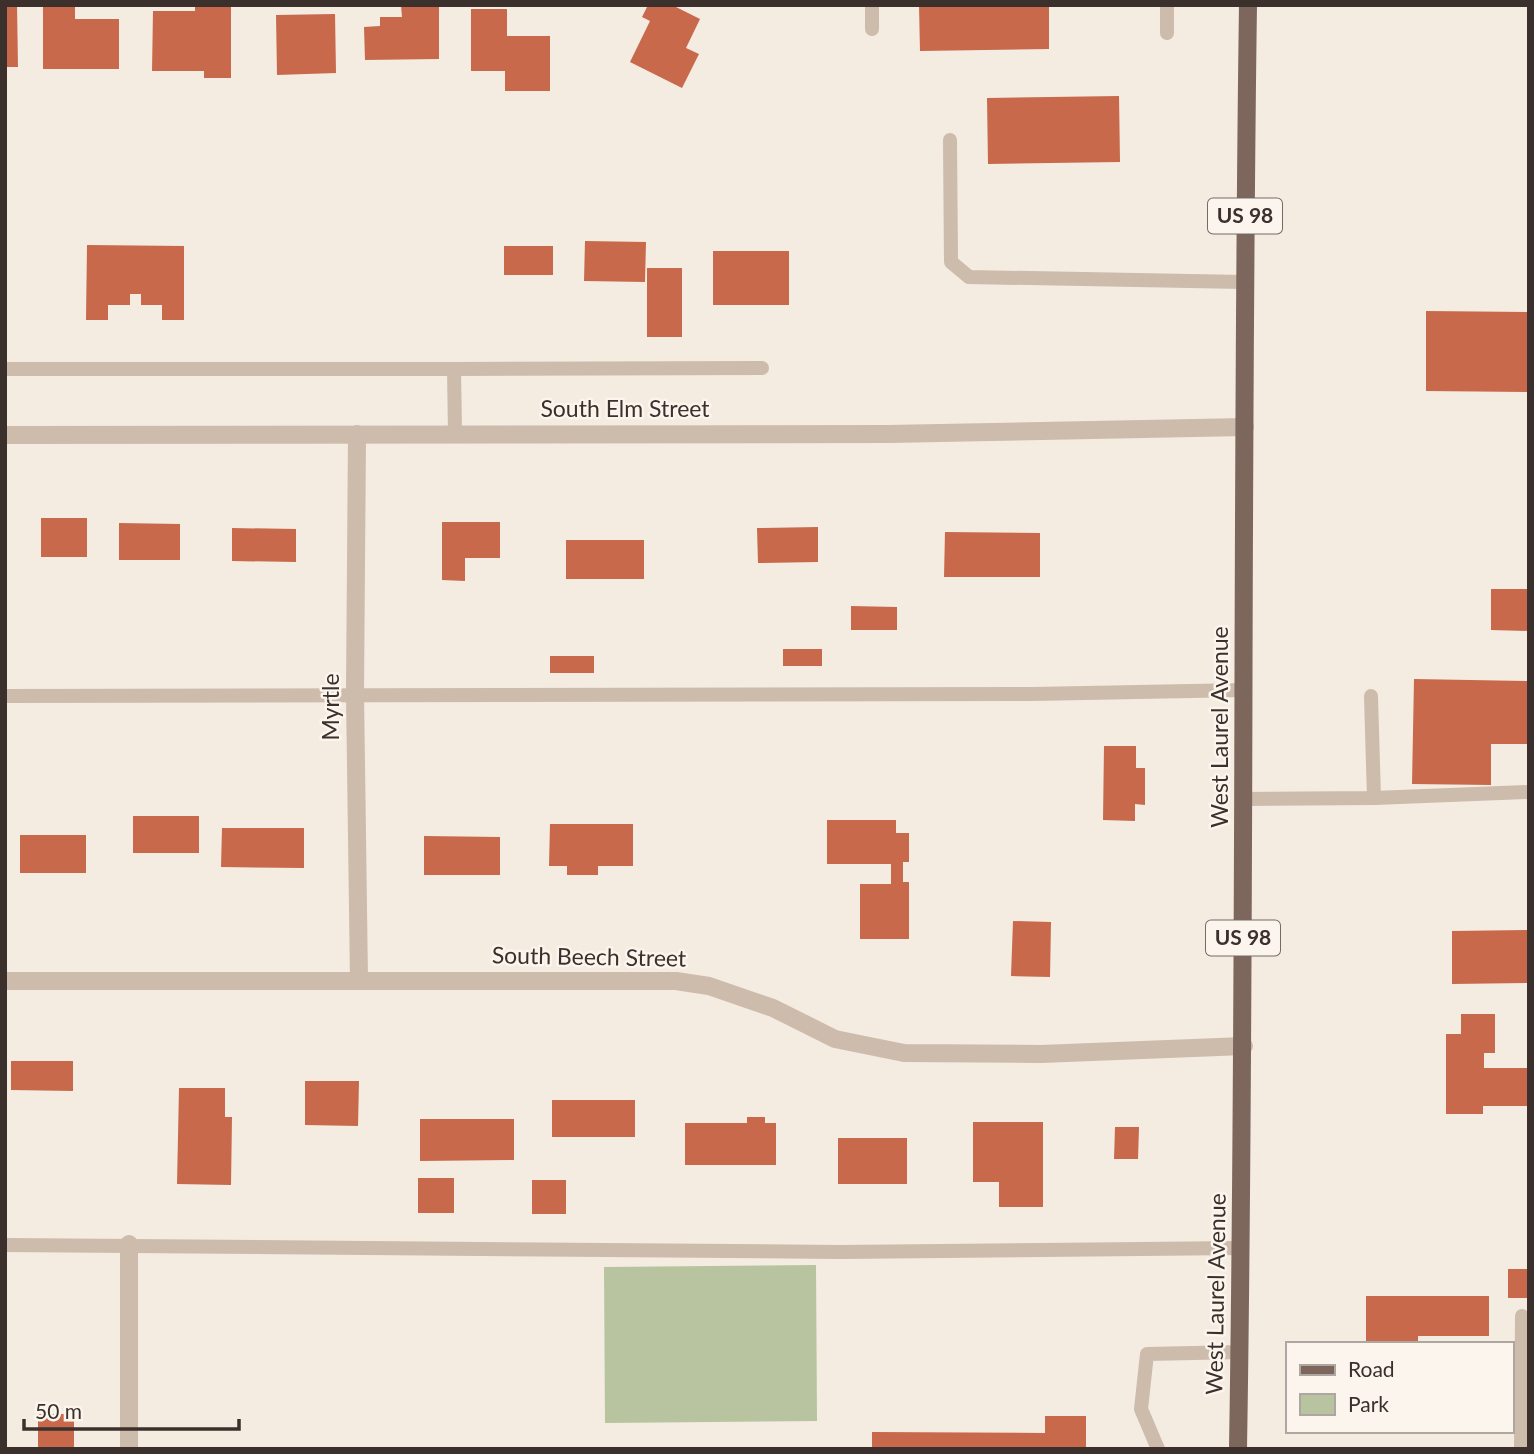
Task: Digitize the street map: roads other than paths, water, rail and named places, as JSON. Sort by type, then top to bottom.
[{"type":"main road","name":"West Laurel Avenue","points":[[1238,1449],[1244,1046],[1244,282],[1248,5]]},
{"type":"street","name":"South Elm Street","points":[[5,435],[888,434],[1245,427]]},
{"type":"street","name":"Myrtle","points":[[357,434],[355,693],[359,980]]},
{"type":"street","name":"South Beech Street","points":[[5,981],[676,981],[709,986],[772,1008],[835,1039],[904,1053],[1041,1054],[1244,1046]]},
{"type":"street","points":[[129,1244],[129,1449]]},
{"type":"lane","points":[[872,5],[872,29]]},
{"type":"lane","points":[[1167,5],[1167,33]]},
{"type":"lane","points":[[950,141],[951,262],[969,277],[1244,282]]},
{"type":"lane","points":[[5,369],[762,368]]},
{"type":"lane","points":[[454,369],[456,433]]},
{"type":"lane","points":[[5,696],[355,693],[1032,694],[1244,691]]},
{"type":"lane","points":[[1371,696],[1374,798]]},
{"type":"lane","points":[[1244,799],[1529,793]]},
{"type":"lane","points":[[5,1245],[840,1252],[1240,1248]]},
{"type":"lane","points":[[1521,1449],[1522,1315]]},
{"type":"lane","points":[[1158,1449],[1141,1409],[1147,1354],[1240,1352]]}]
